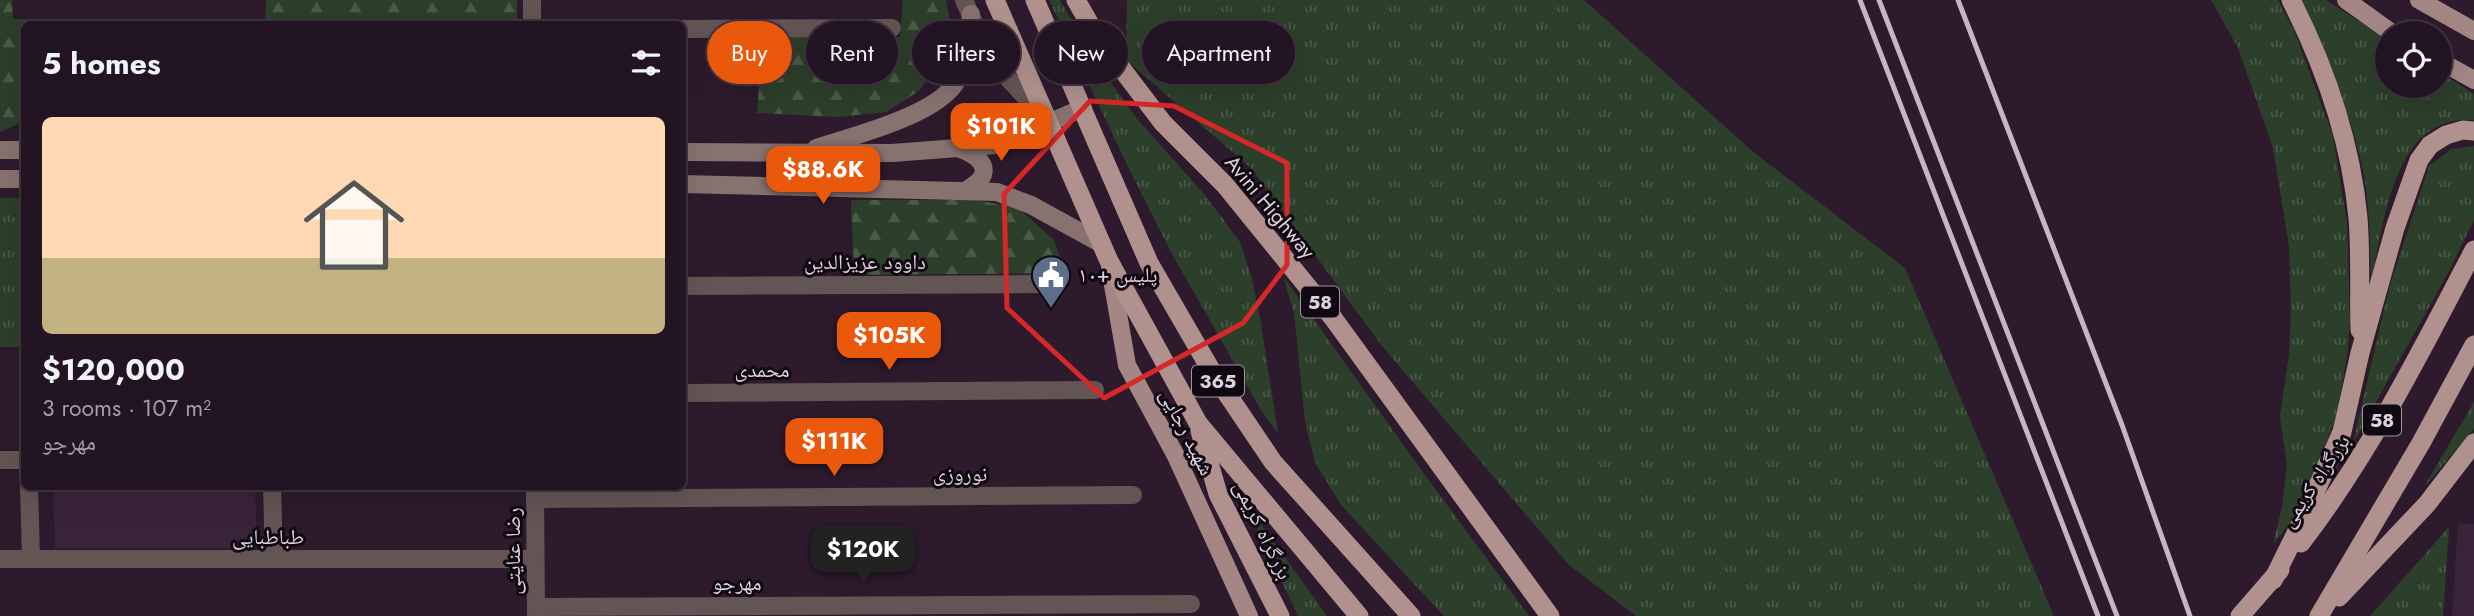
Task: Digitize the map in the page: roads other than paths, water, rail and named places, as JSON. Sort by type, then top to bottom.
[{"type":"highway","name":"365","points":[[995,0],[1106,253],[1198,423],[1359,616]]},
{"type":"highway","name":"365","points":[[1035,0],[1149,262],[1211,370],[1273,462],[1411,616]]},
{"type":"highway","name":"Avini Highway","points":[[1076,0],[1096,35],[1163,123],[1225,185],[1333,318],[1550,616]]},
{"type":"highway","points":[[2291,0],[2308,34],[2332,99],[2348,154],[2358,218],[2360,353]]},
{"type":"highway","points":[[2273,580],[2342,432],[2360,353],[2395,228],[2419,160],[2430,145],[2446,135],[2463,130],[2474,131]]},
{"type":"highway","name":"بزرگراه کریمی","points":[[2240,616],[2273,580],[2320,517],[2383,419],[2474,250]]},
{"type":"highway","name":"58","points":[[2320,616],[2421,443],[2474,345]]},
{"type":"highway","name":"بزرگراه کریمی","points":[[1198,423],[1218,494],[1280,616]]},
{"type":"highway","points":[[2320,616],[2427,504],[2474,443]]},
{"type":"main road","points":[[2346,0],[2375,21]]},
{"type":"main road","points":[[2419,0],[2474,31]]},
{"type":"main road","points":[[803,153],[899,120],[934,104],[956,83],[968,52],[968,7]]},
{"type":"main road","points":[[2452,68],[2474,80]]},
{"type":"main road","points":[[686,152],[892,153],[997,145],[1083,108]]},
{"type":"main road","points":[[958,148],[974,153],[979,158],[983,172],[980,180],[965,191]]},
{"type":"main road","points":[[0,150],[21,150]]},
{"type":"main road","points":[[0,179],[21,179]]},
{"type":"main road","points":[[686,184],[997,192],[1031,205],[1106,253]]},
{"type":"main road","name":"شهید رجایی","points":[[1106,253],[1127,365],[1176,456],[1249,616]]},
{"type":"street","points":[[531,0],[532,21]]},
{"type":"street","points":[[968,7],[990,60],[1049,123]]},
{"type":"street","points":[[686,29],[806,28]]},
{"type":"street","name":"داوود عزیزالدین","points":[[686,286],[1047,284]]},
{"type":"street","name":"محمدی","points":[[686,393],[1095,390]]},
{"type":"street","points":[[0,460],[21,460]]},
{"type":"street","points":[[29,490],[31,559]]},
{"type":"street","points":[[272,490],[274,559]]},
{"type":"street","name":"نوروزی","points":[[535,493],[1133,495]]},
{"type":"street","name":"رضا عنایتی","points":[[535,493],[536,612]]},
{"type":"street","name":"طباطبایی","points":[[0,559],[535,559]]},
{"type":"street","name":"مهرجو","points":[[536,612],[1191,604]]},
{"type":"railway","points":[[1860,0],[2098,616]]},
{"type":"railway","points":[[1879,0],[2117,616]]},
{"type":"railway","points":[[1958,0],[2122,425],[2190,616]]},
{"type":"place","name":"پلیس +۱۰","points":[[1051,309]]}]
